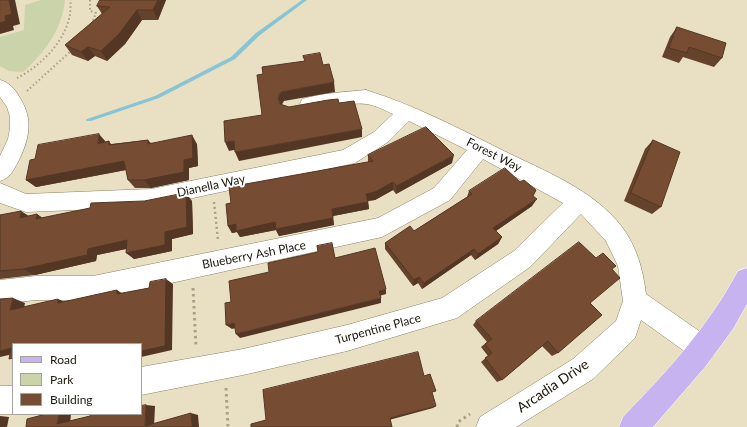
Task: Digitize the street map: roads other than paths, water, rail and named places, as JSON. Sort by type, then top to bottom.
[{"type":"main road","points":[[633,427],[676,383],[703,349],[734,303],[747,279]]},
{"type":"street","points":[[0,173],[13,154],[20,121],[16,103],[10,95],[6,82]]},
{"type":"street","name":"Forest Way","points":[[291,107],[329,100],[366,97],[406,112],[556,187],[591,209],[614,234],[630,265],[635,301]]},
{"type":"street","name":"Dianella Way","points":[[0,192],[14,200],[28,203],[133,200],[158,197],[348,157],[380,137],[406,112]]},
{"type":"street","name":"Blueberry Ash Place","points":[[0,292],[31,288],[93,288],[382,227],[442,194],[480,149]]},
{"type":"street","name":"Turpentine Place","points":[[142,381],[197,371],[347,338],[448,309],[522,259],[579,201]]},
{"type":"street","points":[[635,301],[703,349]]},
{"type":"street","name":"Arcadia Drive","points":[[490,427],[583,369],[626,329],[635,301]]},
{"type":"street","points":[[0,400],[12,400]]},
{"type":"waterway","points":[[89,120],[157,97],[233,58],[258,34],[305,0]]}]
